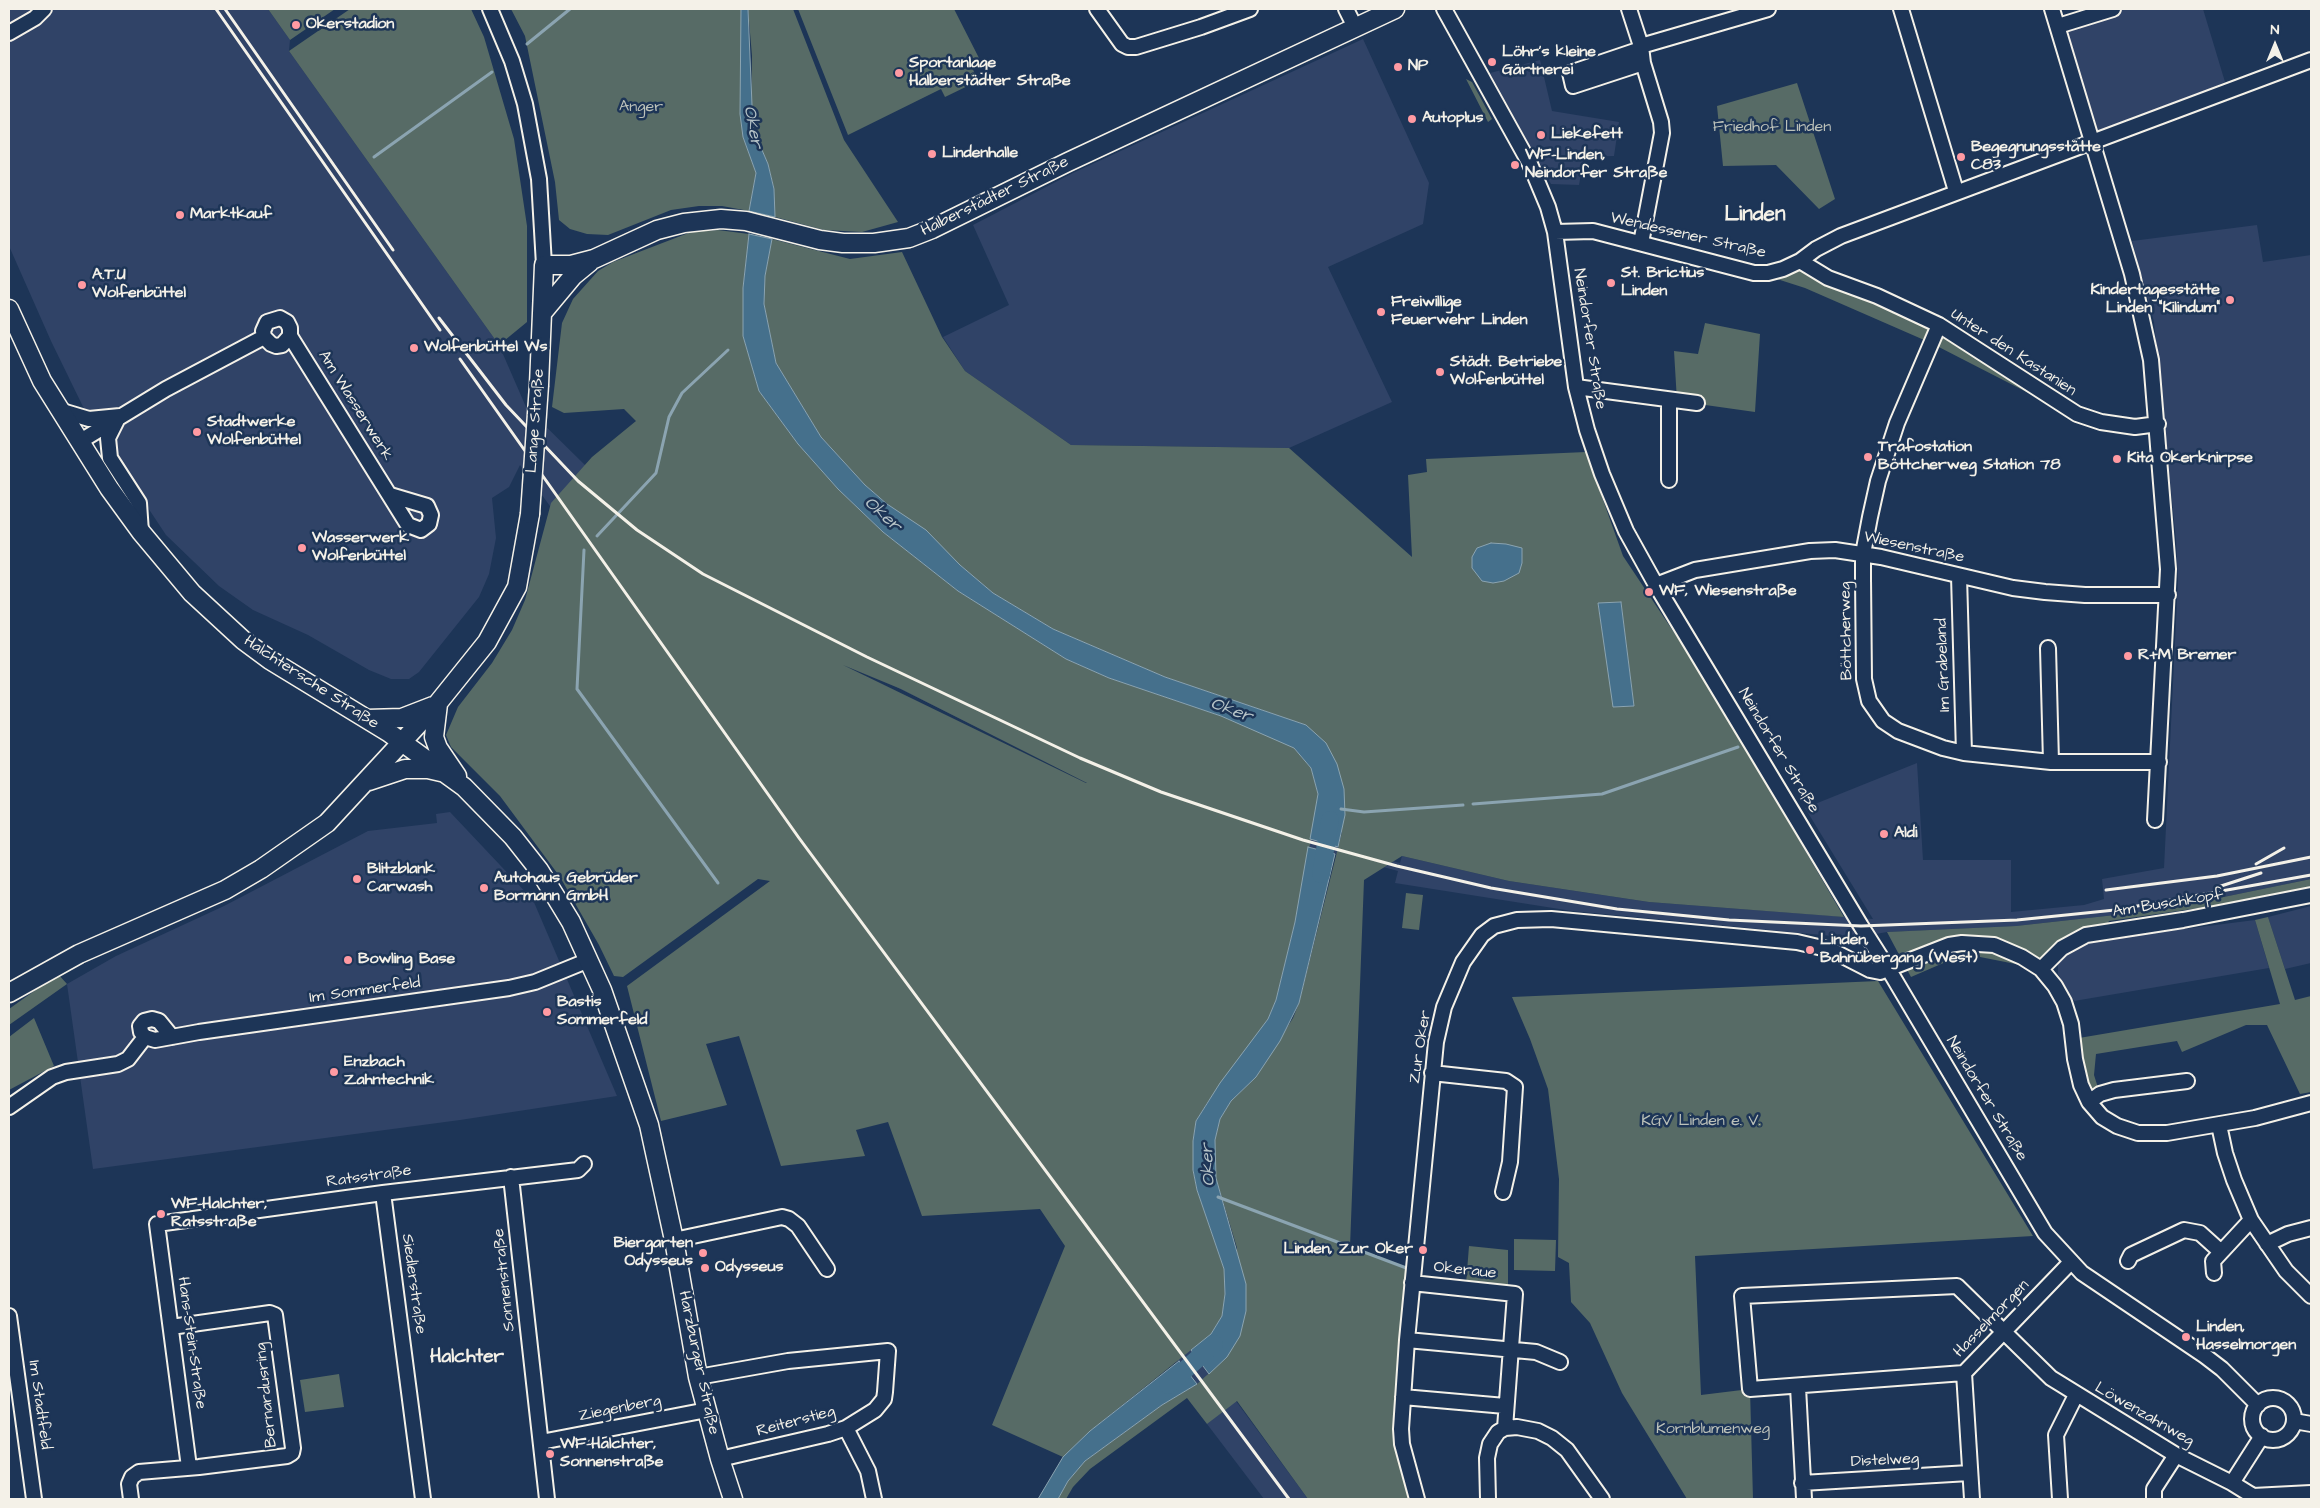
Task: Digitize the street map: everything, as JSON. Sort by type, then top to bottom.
[{"type":"main road","name":"Halberstädter Straße","points":[[544,266],[571,265],[594,259],[657,230],[684,223],[720,219],[746,221],[820,240],[843,243],[893,242],[932,229],[1395,9]]},
{"type":"main road","points":[[543,312],[574,276],[594,259]]},
{"type":"main road","name":"Lange Straße","points":[[9,993],[79,954],[225,890],[262,869],[327,823],[367,782],[438,703],[487,642],[505,612],[516,587],[530,514],[539,385],[544,266]]},
{"type":"main road","name":"Halchtersche Straße","points":[[9,309],[22,340],[59,410],[79,442],[141,532],[192,593],[243,640],[301,680],[402,742]]},
{"type":"main road","points":[[367,719],[402,718],[438,703]]},
{"type":"main road","points":[[438,703],[434,724],[434,737],[442,754],[464,787]]},
{"type":"main road","name":"Harzburger Straße","points":[[402,742],[464,787],[492,814],[539,870],[571,922],[589,960],[649,1125],[674,1240],[698,1377],[733,1499]]},
{"type":"main road","points":[[367,782],[405,769],[428,769],[447,774]]},
{"type":"street","points":[[9,33],[35,18],[44,9]]},
{"type":"street","name":"Lange Straße","points":[[490,9],[512,61],[525,104],[539,179],[544,266]]},
{"type":"street","points":[[1097,9],[1122,44],[1128,47],[1136,47],[1201,27],[1250,9]]},
{"type":"street","points":[[1346,9],[1355,27]]},
{"type":"street","name":"Neindorfer Straße","points":[[1444,9],[1530,164],[1548,207],[1555,232],[1576,387],[1602,474],[1626,531],[1656,585],[1750,738],[2036,1219],[2056,1247],[2070,1262],[2100,1285],[2222,1369],[2258,1405]]},
{"type":"street","points":[[1629,9],[1641,48],[1643,64],[1662,122],[1662,133],[1641,243]]},
{"type":"street","points":[[1643,64],[1573,86],[1570,73],[1641,48],[1768,9]]},
{"type":"street","points":[[1901,9],[1956,191]]},
{"type":"street","points":[[2052,9],[2132,274],[2145,324],[2158,424],[2168,595],[2155,820]]},
{"type":"street","points":[[2058,26],[2113,9]]},
{"type":"street","name":"Wendessener Straße","points":[[1555,232],[1569,230],[1593,231],[1754,273],[1783,270],[1841,236],[2091,140],[2311,60]]},
{"type":"street","name":"Unter den Kastanien","points":[[1800,261],[1828,278],[1877,296],[1939,326],[1964,340],[2077,414],[2100,422],[2135,427],[2158,424]]},
{"type":"street","name":"Am Wasserwerk","points":[[79,442],[166,389],[264,337],[264,326],[267,322],[280,318],[290,328],[290,336],[390,495]]},
{"type":"street","name":"Böttcherweg","points":[[1939,326],[1894,431],[1878,481],[1863,554],[1864,679],[1869,701],[1883,721],[1898,731],[1943,748],[1964,753],[2051,762],[2159,762]]},
{"type":"street","points":[[264,337],[276,346],[282,345],[290,336]]},
{"type":"street","points":[[1576,387],[1697,403]]},
{"type":"street","points":[[1669,400],[1669,480]]},
{"type":"street","name":"Am Wasserwerk","points":[[59,410],[89,419],[120,418]]},
{"type":"street","points":[[120,418],[108,438],[110,458],[139,503],[141,532]]},
{"type":"street","name":"Wiesenstraße","points":[[1656,585],[1695,570],[1810,551],[1863,554],[1959,576],[2045,592],[2085,595],[2168,595]]},
{"type":"street","name":"Im Grabeland","points":[[1959,576],[1964,753]]},
{"type":"street","points":[[2048,648],[2051,762]]},
{"type":"street","name":"Am Buschkopf","points":[[2041,969],[2062,948],[2086,935],[2183,920],[2311,895]]},
{"type":"street","name":"Zur Oker","points":[[1417,1499],[1402,1444],[1403,1397],[1432,1073],[1436,1042],[1444,1007],[1463,962],[1482,935],[1505,921],[1551,919],[1797,942],[1831,950],[1870,970],[1880,972],[1889,970]]},
{"type":"street","points":[[1889,970],[1932,950],[1962,943],[1987,944],[2008,949],[2041,969],[2064,1002],[2072,1024],[2077,1074],[2089,1102],[2102,1117],[2117,1126],[2138,1134],[2167,1133],[2219,1125],[2311,1103]]},
{"type":"street","name":"Im Sommerfeld","points":[[145,1037],[155,1040],[509,988],[535,982],[589,960]]},
{"type":"street","points":[[9,1107],[52,1077],[66,1072],[118,1064],[128,1059],[145,1037],[141,1032],[140,1026],[144,1021],[152,1019],[159,1021],[172,1037]]},
{"type":"street","points":[[1432,1073],[1506,1081],[1515,1087],[1510,1162],[1503,1192]]},
{"type":"street","points":[[2089,1102],[2100,1094],[2114,1090],[2187,1081]]},
{"type":"street","points":[[2219,1125],[2225,1153],[2234,1180],[2251,1220],[2286,1271],[2311,1296]]},
{"type":"street","name":"Ratsstraße","points":[[157,1224],[383,1192],[578,1170],[584,1164]]},
{"type":"street","name":"Sonnenstraße","points":[[512,1177],[547,1499]]},
{"type":"street","name":"Siedlerstraße","points":[[383,1192],[423,1499]]},
{"type":"street","points":[[674,1240],[773,1218],[789,1219],[798,1226],[827,1269]]},
{"type":"street","points":[[2214,1273],[2213,1261],[2220,1251],[2251,1220]]},
{"type":"street","name":"Hans-Stein-Straße","points":[[157,1224],[189,1467]]},
{"type":"street","points":[[2267,1244],[2288,1234],[2311,1228]]},
{"type":"street","points":[[2128,1261],[2131,1255],[2184,1230],[2200,1233],[2220,1251]]},
{"type":"street","name":"Hasselmorgen","points":[[1972,1499],[1964,1373],[2070,1262]]},
{"type":"street","name":"Okeraue","points":[[1412,1283],[1514,1294],[1510,1350]]},
{"type":"street","points":[[1964,1373],[1798,1387],[1750,1389],[1742,1296],[1957,1286],[2004,1332]]},
{"type":"street","name":"Bernardusring","points":[[131,1499],[129,1484],[132,1477],[139,1472],[263,1459],[287,1456],[292,1453],[285,1380],[275,1314],[270,1313],[171,1327]]},
{"type":"street","name":"Im Stadtfeld","points":[[9,1316],[11,1356],[34,1499]]},
{"type":"street","name":"Löwenzahnweg","points":[[2004,1332],[2051,1378],[2076,1395],[2176,1455],[2232,1483],[2253,1496],[2311,1492]]},
{"type":"street","points":[[1407,1340],[1536,1352],[1560,1362]]},
{"type":"street","points":[[1505,1428],[1510,1350]]},
{"type":"street","name":"Reiterstieg","points":[[698,1377],[788,1361],[888,1351],[884,1399],[875,1410],[846,1428],[828,1434],[720,1459]]},
{"type":"street","points":[[1798,1387],[1804,1499]]},
{"type":"street","points":[[2060,1499],[2056,1435],[2076,1395]]},
{"type":"street","points":[[1403,1397],[1505,1406]]},
{"type":"street","points":[[2270,1398],[2284,1401],[2292,1411],[2294,1421],[2290,1431],[2280,1438],[2268,1439],[2262,1436],[2253,1425],[2252,1418],[2258,1405],[2270,1398]]},
{"type":"street","name":"Ziegenberg","points":[[541,1442],[706,1410]]},
{"type":"street","points":[[2294,1421],[2311,1424]]},
{"type":"street","points":[[846,1428],[868,1472],[874,1499]]},
{"type":"street","points":[[1488,1499],[1487,1452],[1494,1437],[1505,1428],[1527,1428],[1552,1438],[1567,1450],[1602,1499]]},
{"type":"street","points":[[2232,1483],[2262,1436]]},
{"type":"street","points":[[2154,1499],[2154,1489],[2176,1455]]},
{"type":"street","name":"Distelweg","points":[[1802,1483],[1969,1473]]},
{"type":"shaded area","points":[[9,9],[268,9],[290,40],[289,51],[499,345],[526,407],[646,525],[1325,843],[1400,863],[1402,856],[1509,881],[1649,902],[1873,919],[1805,808],[1917,763],[1923,860],[2011,860],[2011,912],[2084,905],[2104,899],[2102,879],[2164,868],[2178,580],[2176,540],[2154,322],[2132,241],[2257,225],[2263,262],[2311,255],[2311,879],[2175,907],[2115,915],[2016,926],[1887,932],[1853,938],[1572,911],[1395,883],[1398,871],[1309,847],[1305,862],[1146,811],[824,651],[1171,1323],[1232,1404],[1236,1401],[1308,1499],[1264,1499],[1207,1424],[1220,1413],[1092,1249],[520,465],[509,487],[492,498],[496,538],[489,574],[479,597],[419,672],[409,679],[391,679],[369,670],[308,635],[253,610],[219,586],[166,535],[89,419],[51,341],[9,246]]},
{"type":"shaded area","points":[[2113,9],[2203,9],[2225,82],[2108,136],[2091,141],[2058,26]]},
{"type":"shaded area","points":[[1363,39],[1429,183],[1423,224],[1328,267],[1392,402],[1289,448],[1071,445],[965,371],[943,337],[1009,305],[973,225],[1073,173]]},
{"type":"shaded area","points":[[1540,60],[1552,111],[1619,122],[1614,156],[1584,157],[1579,185],[1551,184],[1490,73]]},
{"type":"shaded area","points":[[450,812],[533,900],[617,1096],[460,1120],[93,1169],[67,984],[116,956],[224,906],[368,831],[437,823],[436,814]]},
{"type":"shaded area","points":[[2311,906],[2311,963],[2285,969],[2268,917]]},
{"type":"shaded area","points":[[2255,920],[2269,968],[2074,1001],[2058,974],[2058,958],[2082,942]]},
{"type":"green space","name":"Okerstadion","points":[[268,9],[335,9],[290,40]]},
{"type":"green space","points":[[350,9],[471,9],[484,37],[514,139],[527,226],[527,322],[499,345],[289,51]]},
{"type":"green space","name":"Anger","points":[[511,9],[741,9],[743,137],[756,173],[749,211],[722,206],[699,206],[671,210],[608,235],[587,234],[570,229],[559,220],[555,182],[525,36]]},
{"type":"green space","points":[[748,9],[793,9],[844,140],[898,222],[862,232],[824,230],[775,217],[774,188],[768,164],[753,129],[751,112],[752,56]]},
{"type":"green space","name":"Sportanlage Halberstädter Straße","points":[[798,9],[954,9],[980,60],[971,65],[978,81],[945,97],[941,89],[848,135]]},
{"type":"green space","points":[[1466,79],[1472,82],[1492,119],[1488,122]]},
{"type":"green space","name":"Friedhof Linden","points":[[1797,83],[1835,199],[1819,209],[1776,165],[1723,166],[1717,106]]},
{"type":"green space","points":[[718,230],[749,234],[743,288],[743,336],[759,391],[798,444],[838,489],[883,532],[958,591],[1066,659],[1109,678],[1221,716],[1275,738],[1294,748],[1311,768],[1318,794],[1314,823],[1295,922],[1276,1000],[1268,1019],[1196,1121],[1193,1141],[1193,1171],[1197,1190],[1224,1269],[1225,1294],[1222,1316],[1211,1334],[1090,1431],[1063,1457],[992,1425],[1065,1246],[1040,1209],[922,1216],[888,1122],[856,1130],[865,1156],[781,1166],[739,1036],[706,1044],[727,1105],[661,1121],[627,986],[770,881],[758,879],[623,977],[614,976],[599,945],[560,877],[500,796],[451,747],[446,735],[458,707],[492,663],[512,630],[525,600],[551,503],[592,457],[636,421],[624,409],[564,413],[552,407],[562,323],[573,299],[598,271],[613,262],[691,232]],"holes":[[[843,665],[901,689],[1087,783]]]},
{"type":"green space","points":[[772,239],[850,259],[902,252],[942,337],[965,371],[1071,445],[1289,448],[1412,557],[1408,475],[1427,472],[1426,459],[1586,452],[1623,556],[1703,676],[1844,917],[1649,902],[1509,881],[1402,856],[1364,880],[1350,1247],[1410,1269],[1397,1430],[1412,1499],[1308,1499],[1237,1401],[1207,1424],[1187,1398],[1090,1469],[1073,1487],[1066,1499],[1058,1499],[1068,1481],[1085,1461],[1162,1405],[1197,1384],[1227,1357],[1237,1248],[1216,1178],[1215,1140],[1220,1119],[1231,1101],[1256,1077],[1293,1018],[1299,1003],[1342,832],[1306,725],[1165,677],[1053,629],[993,593],[865,485],[821,437],[776,363],[764,304],[765,276]],"holes":[[[1621,602],[1634,706],[1614,707],[1598,604]]]},
{"type":"green space","points":[[1800,261],[1877,296],[2059,405],[2044,401],[1931,343],[1805,288],[1777,279],[1768,273]]},
{"type":"green space","points":[[1705,323],[1760,334],[1755,412],[1677,401],[1674,351],[1698,354]]},
{"type":"green space","points":[[2311,879],[2311,886],[2302,889],[2213,906],[2109,921],[2104,931],[2086,935],[2041,969],[1975,956],[1955,958],[1911,977],[1887,932],[2016,926],[2115,915],[2175,907]]},
{"type":"green space","points":[[1406,893],[1423,895],[1419,930],[1402,928]]},
{"type":"green space","points":[[2268,917],[2295,1000],[2311,996],[2311,1092],[2300,1094],[2267,1025],[2246,1025],[2182,1052],[2177,1041],[2096,1054],[2094,1075],[2100,1094],[2089,1102],[2080,1065],[2079,1038],[2280,1004],[2255,920]]},
{"type":"green space","points":[[58,974],[67,984],[9,1025],[9,1009]]},
{"type":"green space","name":"KGV Linden e. V.","points":[[1878,981],[2033,1236],[1695,1256],[1701,1395],[1750,1389],[1753,1499],[1687,1499],[1622,1393],[1590,1323],[1571,1302],[1569,1263],[1558,1257],[1559,1179],[1548,1089],[1512,997]]},
{"type":"green space","points":[[34,1018],[54,1066],[9,1090],[9,1037]]},
{"type":"green space","points":[[1514,1239],[1556,1240],[1555,1271],[1514,1270]]},
{"type":"green space","points":[[1469,1246],[1508,1250],[1508,1287],[1466,1284]]},
{"type":"green space","points":[[339,1374],[344,1407],[305,1412],[300,1380]]},
{"type":"water","points":[[741,9],[748,9],[753,129],[768,164],[774,189],[775,217],[749,211],[756,173],[743,137],[740,114]]},
{"type":"water","points":[[749,234],[772,239],[765,276],[764,304],[776,363],[821,437],[865,485],[887,504],[926,530],[960,565],[993,593],[1053,629],[1165,677],[1306,725],[1326,743],[1337,764],[1344,789],[1345,815],[1338,847],[1310,839],[1318,794],[1311,768],[1294,748],[1221,716],[1109,678],[1066,659],[958,591],[883,532],[838,489],[798,444],[759,391],[743,336],[743,288]]},
{"type":"water","points":[[1491,543],[1522,548],[1522,563],[1519,573],[1504,581],[1493,583],[1482,581],[1472,568],[1472,557],[1477,548]]},
{"type":"water","points":[[1621,602],[1634,706],[1613,707],[1598,603]]},
{"type":"water","points":[[1308,847],[1335,854],[1299,1003],[1280,1041],[1256,1077],[1231,1101],[1220,1119],[1215,1140],[1216,1178],[1246,1284],[1246,1311],[1240,1336],[1227,1357],[1209,1374],[1191,1350],[1211,1334],[1222,1316],[1225,1294],[1224,1269],[1197,1190],[1193,1170],[1193,1141],[1196,1121],[1220,1083],[1268,1019],[1276,1000],[1295,922]]},
{"type":"water","points":[[1179,1361],[1197,1384],[1162,1405],[1085,1461],[1068,1481],[1058,1499],[1038,1499],[1063,1457],[1090,1431]]},
{"type":"waterway","points":[[527,44],[570,9]]},
{"type":"waterway","points":[[374,157],[492,72]]},
{"type":"waterway","points":[[597,536],[656,473],[669,417],[682,393],[728,350]]},
{"type":"waterway","points":[[584,550],[577,689],[718,883]]},
{"type":"waterway","points":[[1473,804],[1602,794],[1738,747]]},
{"type":"waterway","points":[[1341,809],[1364,812],[1463,805]]},
{"type":"waterway","name":"Oker","points":[[1321,874],[1330,820]]},
{"type":"waterway","points":[[1218,1197],[1409,1269]]},
{"type":"waterway","name":"Oker","points":[[1168,1385],[1214,1344]]},
{"type":"railway","points":[[216,9],[440,330]]},
{"type":"railway","points":[[225,9],[393,250]]},
{"type":"railway","points":[[439,318],[506,405],[578,481],[637,530],[703,574],[867,657],[1080,758],[1161,792],[1303,840],[1397,866],[1491,888],[1617,909],[1729,920],[1861,926],[2017,920],[2115,910],[2311,875]]},
{"type":"railway","points":[[460,359],[799,838],[1289,1499]]},
{"type":"railway","points":[[2256,864],[2284,848]]},
{"type":"railway","points":[[2106,890],[2217,876],[2311,857]]},
{"type":"railway","points":[[2218,887],[2261,873]]},
{"type":"place","name":"Okerstadion","points":[[296,25]]},
{"type":"place","name":"Löhr's kleine Gärtnerei","points":[[1492,62]]},
{"type":"place","name":"NP","points":[[1398,67]]},
{"type":"place","name":"Sportanlage Halberstädter Straße","points":[[899,73]]},
{"type":"place","name":"Autoplus","points":[[1412,119]]},
{"type":"place","name":"Liekefett","points":[[1541,135]]},
{"type":"place","name":"Lindenhalle","points":[[932,154]]},
{"type":"place","name":"Begegnungsstätte C83","points":[[1961,157]]},
{"type":"place","name":"WF-Linden, Neindorfer Straße","points":[[1515,165]]},
{"type":"place","name":"Marktkauf","points":[[180,215]]},
{"type":"place","name":"St. Brictius Linden","points":[[1611,283]]},
{"type":"place","name":"A.T.U Wolfenbüttel","points":[[82,285]]},
{"type":"place","name":"Kindertagesstätte Linden \"Kilindum\"","points":[[2230,300]]},
{"type":"place","name":"Freiwillige Feuerwehr Linden","points":[[1381,312]]},
{"type":"place","name":"Wolfenbüttel Ws","points":[[414,348]]},
{"type":"place","name":"Städt. Betriebe Wolfenbüttel","points":[[1440,372]]},
{"type":"place","name":"Stadtwerke Wolfenbüttel","points":[[197,432]]},
{"type":"place","name":"Trafostation Böttcherweg Station 78","points":[[1868,457]]},
{"type":"place","name":"Kita Okerknirpse","points":[[2117,459]]},
{"type":"place","name":"Wasserwerk Wolfenbüttel","points":[[302,548]]},
{"type":"place","name":"WF, Wiesenstraße","points":[[1649,592]]},
{"type":"place","name":"R+M Bremer","points":[[2128,656]]},
{"type":"place","name":"Aldi","points":[[1884,834]]},
{"type":"place","name":"Blitzblank Carwash","points":[[357,879]]},
{"type":"place","name":"Autohaus Gebrüder Bormann GmbH","points":[[484,888]]},
{"type":"place","name":"Linden, Bahnübergang (West)","points":[[1810,950]]},
{"type":"place","name":"Bowling Base","points":[[348,960]]},
{"type":"place","name":"Bastis Sommerfeld","points":[[547,1012]]},
{"type":"place","name":"Enzbach Zahntechnik","points":[[334,1072]]},
{"type":"place","name":"WF-Halchter, Ratsstraße","points":[[161,1214]]},
{"type":"place","name":"Linden, Zur Oker","points":[[1423,1250]]},
{"type":"place","name":"Biergarten Odysseus","points":[[703,1253]]},
{"type":"place","name":"Odysseus","points":[[705,1268]]},
{"type":"place","name":"Linden, Hasselmorgen","points":[[2186,1337]]},
{"type":"place","name":"WF-Halchter, Sonnenstraße","points":[[550,1454]]},
{"type":"district","name":"Linden","points":[[1755,216]]},
{"type":"district","name":"Halchter","points":[[467,1358]]},
{"type":"park label","name":"Kornblumenweg","points":[[1713,1430]]}]
